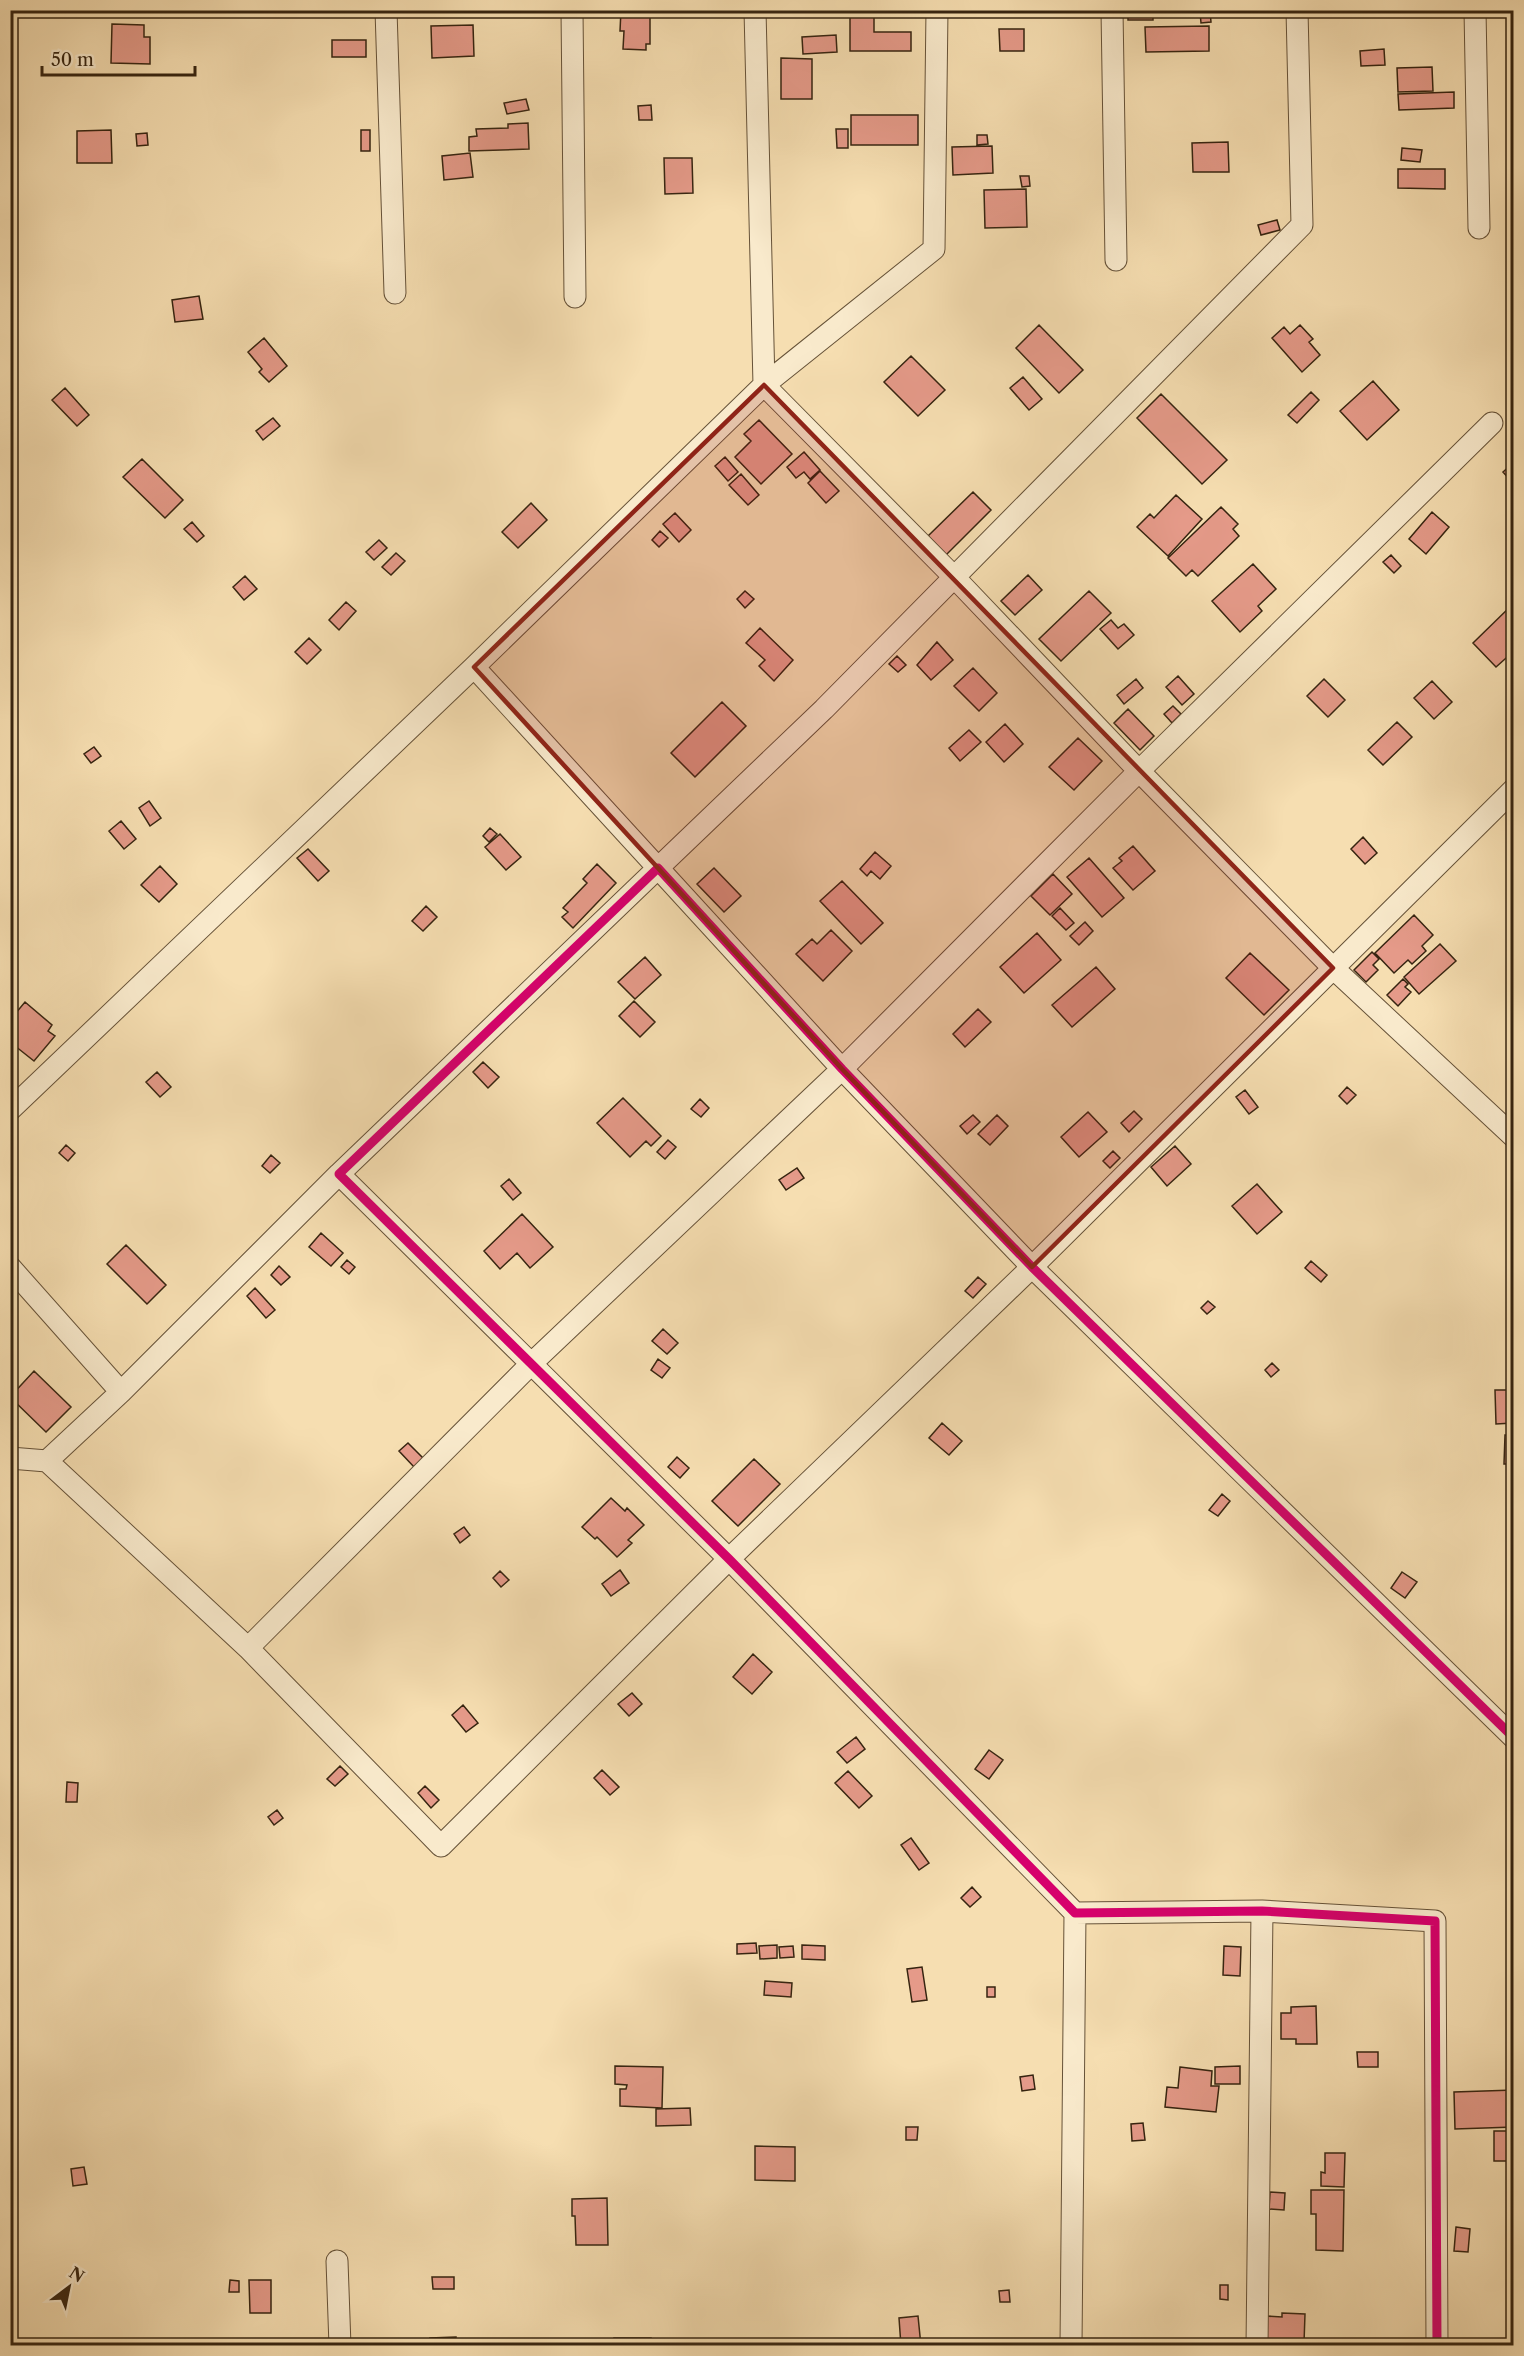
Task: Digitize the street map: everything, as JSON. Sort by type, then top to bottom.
[{"type":"street","points":[[386,10],[395,293]]},
{"type":"street","points":[[572,10],[575,297]]},
{"type":"street","points":[[755,10],[764,385],[954,577],[1139,771],[1333,968],[1514,1137]]},
{"type":"street","points":[[10,1110],[474,667],[764,385],[934,249],[937,10]]},
{"type":"street","points":[[1112,10],[1116,260]]},
{"type":"street","points":[[47,1461],[121,1392],[339,1174],[824,709],[1302,225],[1297,10]]},
{"type":"street","points":[[1475,10],[1479,228]]},
{"type":"street","points":[[248,1648],[532,1363],[842,1070],[1139,771],[1492,423]]},
{"type":"street","points":[[474,667],[842,1070],[1032,1267],[1514,1738]]},
{"type":"street","points":[[10,1458],[47,1461],[248,1648],[441,1846],[729,1560],[1032,1267],[1514,789]]},
{"type":"street","points":[[339,1174],[729,1560],[1075,1913],[1071,2346]]},
{"type":"street","points":[[10,1267],[121,1392]]},
{"type":"street","points":[[1075,1913],[1262,1911],[1435,1922],[1437,2346]]},
{"type":"street","points":[[1257,2346],[1262,1911]]},
{"type":"street","points":[[337,2261],[340,2346]]},
{"type":"highlighted area","points":[[764,385],[1333,968],[1032,1267],[842,1069],[474,667]]},
{"type":"building","points":[[621,10],[650,10],[650,44],[646,44],[646,50],[623,49],[624,31],[620,31]]},
{"type":"building","points":[[850,10],[874,10],[874,32],[911,32],[911,51],[850,51]]},
{"type":"building","points":[[1128,10],[1153,10],[1153,20],[1128,20]]},
{"type":"building","points":[[1210,11],[1211,22],[1201,23],[1200,12]]},
{"type":"building","points":[[112,24],[144,25],[144,37],[150,37],[150,64],[111,63]]},
{"type":"building","points":[[473,25],[474,56],[432,58],[431,26]]},
{"type":"building","points":[[1209,26],[1209,51],[1146,52],[1145,27]]},
{"type":"building","points":[[999,29],[1024,29],[1024,51],[1000,51]]},
{"type":"building","points":[[836,35],[837,52],[803,54],[802,37]]},
{"type":"building","points":[[332,40],[366,40],[366,57],[332,57]]},
{"type":"building","points":[[1384,49],[1385,65],[1361,66],[1360,51]]},
{"type":"building","points":[[781,58],[812,59],[812,99],[781,99]]},
{"type":"building","points":[[1432,67],[1433,91],[1398,92],[1397,68]]},
{"type":"building","points":[[1454,92],[1454,108],[1399,110],[1398,94]]},
{"type":"building","points":[[526,99],[529,110],[507,114],[504,103]]},
{"type":"building","points":[[651,105],[652,120],[639,120],[638,106]]},
{"type":"building","points":[[851,115],[918,115],[918,145],[851,145]]},
{"type":"building","points":[[528,123],[529,149],[469,151],[469,137],[477,136],[476,129],[508,128],[508,124]]},
{"type":"building","points":[[836,129],[848,129],[848,148],[837,148]]},
{"type":"building","points":[[111,130],[112,163],[77,163],[77,131]]},
{"type":"building","points":[[361,130],[370,130],[370,151],[361,151]]},
{"type":"building","points":[[147,133],[148,145],[137,146],[136,134]]},
{"type":"building","points":[[977,135],[987,135],[988,144],[977,145]]},
{"type":"building","points":[[1228,142],[1229,172],[1193,172],[1192,143]]},
{"type":"building","points":[[992,146],[993,173],[953,175],[952,147]]},
{"type":"building","points":[[1402,148],[1422,150],[1420,162],[1401,160]]},
{"type":"building","points":[[470,153],[473,177],[444,180],[442,156]]},
{"type":"building","points":[[664,158],[692,158],[693,193],[665,194]]},
{"type":"building","points":[[1398,169],[1445,169],[1445,189],[1398,188]]},
{"type":"building","points":[[1020,176],[1029,176],[1030,186],[1022,187]]},
{"type":"building","points":[[1026,189],[1027,227],[985,228],[984,190]]},
{"type":"building","points":[[1277,220],[1280,230],[1261,235],[1258,225]]},
{"type":"building","points":[[1514,294],[1514,309],[1511,309],[1508,295]]},
{"type":"building","points":[[199,296],[203,319],[175,322],[172,300]]},
{"type":"building","points":[[1039,325],[1083,370],[1059,393],[1016,348]]},
{"type":"building","points":[[1300,325],[1313,339],[1309,342],[1320,355],[1302,372],[1272,338],[1284,327],[1290,334]]},
{"type":"building","points":[[264,338],[287,366],[269,382],[259,372],[262,369],[248,352]]},
{"type":"building","points":[[911,356],[945,390],[918,416],[884,382]]},
{"type":"building","points":[[1023,377],[1042,399],[1029,410],[1010,388]]},
{"type":"building","points":[[1373,381],[1399,410],[1367,440],[1340,411]]},
{"type":"building","points":[[65,388],[89,415],[77,426],[52,400]]},
{"type":"building","points":[[1311,392],[1319,400],[1297,423],[1288,415]]},
{"type":"building","points":[[1161,394],[1227,460],[1202,484],[1137,418]]},
{"type":"building","points":[[273,418],[280,426],[263,440],[256,431]]},
{"type":"building","points":[[759,420],[792,454],[761,484],[735,457],[751,441],[744,434]]},
{"type":"building","points":[[804,452],[820,470],[810,479],[804,472],[796,478],[787,467]]},
{"type":"building","points":[[725,457],[738,472],[728,481],[715,466]]},
{"type":"building","points":[[142,459],[183,500],[165,518],[123,477]]},
{"type":"building","points":[[1512,464],[1514,465],[1514,484],[1503,472]]},
{"type":"building","points":[[820,471],[839,491],[826,503],[808,483]]},
{"type":"building","points":[[741,474],[759,495],[748,505],[729,485]]},
{"type":"building","points":[[973,492],[991,510],[946,555],[928,536]]},
{"type":"building","points":[[1176,495],[1202,519],[1168,556],[1137,527],[1150,514],[1154,518]]},
{"type":"building","points":[[531,503],[547,520],[518,548],[502,532]]},
{"type":"building","points":[[1221,507],[1238,524],[1233,529],[1239,536],[1198,576],[1192,570],[1186,576],[1168,558]]},
{"type":"building","points":[[1432,512],[1449,527],[1426,554],[1409,539]]},
{"type":"building","points":[[675,513],[691,530],[679,542],[663,524]]},
{"type":"building","points":[[192,522],[204,536],[197,542],[184,529]]},
{"type":"building","points":[[660,531],[668,538],[659,547],[652,540]]},
{"type":"building","points":[[379,540],[387,548],[374,560],[366,552]]},
{"type":"building","points":[[396,553],[405,561],[391,575],[382,567]]},
{"type":"building","points":[[1391,555],[1401,566],[1394,573],[1383,562]]},
{"type":"building","points":[[1253,564],[1276,589],[1258,606],[1262,611],[1240,632],[1212,601]]},
{"type":"building","points":[[1028,575],[1042,590],[1015,615],[1001,601]]},
{"type":"building","points":[[245,576],[257,589],[244,600],[233,587]]},
{"type":"building","points":[[745,591],[754,599],[745,608],[737,599]]},
{"type":"building","points":[[1089,591],[1111,613],[1061,661],[1039,639]]},
{"type":"building","points":[[346,602],[356,611],[339,630],[329,620]]},
{"type":"building","points":[[1514,603],[1514,651],[1496,667],[1473,643]]},
{"type":"building","points":[[1111,620],[1118,628],[1124,624],[1134,635],[1118,649],[1100,629]]},
{"type":"building","points":[[760,628],[793,660],[774,681],[759,666],[765,660],[746,643]]},
{"type":"building","points":[[309,638],[321,650],[307,664],[295,652]]},
{"type":"building","points":[[937,642],[953,660],[931,680],[917,665]]},
{"type":"building","points":[[897,656],[906,665],[898,672],[889,664]]},
{"type":"building","points":[[973,668],[997,693],[979,711],[954,686]]},
{"type":"building","points":[[1178,676],[1194,694],[1182,705],[1166,687]]},
{"type":"building","points":[[1136,679],[1143,688],[1124,704],[1117,695]]},
{"type":"building","points":[[1324,679],[1345,700],[1328,717],[1307,696]]},
{"type":"building","points":[[1432,681],[1452,702],[1434,719],[1414,698]]},
{"type":"building","points":[[722,702],[746,726],[695,777],[671,753]]},
{"type":"building","points":[[1173,706],[1181,714],[1172,723],[1164,714]]},
{"type":"building","points":[[1128,709],[1154,736],[1140,750],[1114,723]]},
{"type":"building","points":[[1397,722],[1412,737],[1383,765],[1368,750]]},
{"type":"building","points":[[1005,724],[1023,744],[1004,762],[986,742]]},
{"type":"building","points":[[969,730],[981,742],[960,761],[949,748]]},
{"type":"building","points":[[1078,738],[1102,761],[1074,790],[1049,767]]},
{"type":"building","points":[[94,747],[101,756],[91,763],[84,754]]},
{"type":"building","points":[[149,801],[161,818],[150,826],[139,808]]},
{"type":"building","points":[[121,821],[136,839],[124,849],[109,831]]},
{"type":"building","points":[[490,828],[497,834],[489,842],[483,836]]},
{"type":"building","points":[[500,834],[521,857],[506,870],[485,847]]},
{"type":"building","points":[[1363,837],[1377,853],[1365,864],[1351,849]]},
{"type":"building","points":[[1133,846],[1155,871],[1133,890],[1113,868],[1122,861],[1119,858]]},
{"type":"building","points":[[308,849],[329,871],[318,881],[297,858]]},
{"type":"building","points":[[875,852],[891,866],[880,879],[871,871],[867,876],[860,869]]},
{"type":"building","points":[[1089,858],[1124,898],[1102,917],[1067,877]]},
{"type":"building","points":[[597,864],[616,883],[573,928],[562,917],[568,912],[563,908],[587,883],[583,879]]},
{"type":"building","points":[[160,866],[177,884],[159,902],[141,885]]},
{"type":"building","points":[[714,868],[741,896],[724,912],[697,884]]},
{"type":"building","points":[[1053,874],[1072,894],[1050,915],[1031,896]]},
{"type":"building","points":[[842,881],[883,923],[861,944],[820,901]]},
{"type":"building","points":[[426,906],[437,917],[423,931],[412,921]]},
{"type":"building","points":[[1060,908],[1074,923],[1066,930],[1052,916]]},
{"type":"building","points":[[1414,915],[1433,935],[1422,946],[1426,951],[1412,964],[1408,960],[1394,973],[1375,953]]},
{"type":"building","points":[[1085,922],[1093,931],[1079,945],[1070,936]]},
{"type":"building","points":[[831,930],[852,951],[823,981],[796,954],[812,939],[817,944]]},
{"type":"building","points":[[1037,933],[1061,960],[1024,993],[1000,967]]},
{"type":"building","points":[[1440,944],[1456,961],[1419,994],[1404,977]]},
{"type":"building","points":[[1372,952],[1379,959],[1373,965],[1378,970],[1366,982],[1354,970]]},
{"type":"building","points":[[1250,953],[1289,990],[1264,1015],[1226,978]]},
{"type":"building","points":[[645,957],[661,975],[635,999],[618,982]]},
{"type":"building","points":[[1096,967],[1115,989],[1072,1027],[1052,1005]]},
{"type":"building","points":[[1403,979],[1408,984],[1405,987],[1411,992],[1398,1006],[1387,995]]},
{"type":"building","points":[[634,1001],[655,1022],[640,1037],[619,1016]]},
{"type":"building","points":[[25,1002],[52,1025],[48,1031],[55,1036],[34,1061],[10,1042],[10,1020]]},
{"type":"building","points":[[978,1009],[991,1022],[965,1047],[953,1034]]},
{"type":"building","points":[[483,1062],[499,1077],[488,1088],[473,1072]]},
{"type":"building","points":[[157,1072],[171,1087],[160,1097],[146,1082]]},
{"type":"building","points":[[1347,1087],[1356,1095],[1347,1104],[1339,1096]]},
{"type":"building","points":[[1245,1090],[1258,1107],[1249,1114],[1236,1097]]},
{"type":"building","points":[[623,1098],[661,1136],[651,1146],[646,1141],[630,1157],[597,1123]]},
{"type":"building","points":[[700,1099],[709,1108],[701,1117],[691,1109]]},
{"type":"building","points":[[1134,1111],[1142,1119],[1129,1132],[1121,1123]]},
{"type":"building","points":[[1088,1112],[1107,1132],[1079,1157],[1061,1137]]},
{"type":"building","points":[[973,1115],[980,1122],[967,1134],[960,1126]]},
{"type":"building","points":[[997,1115],[1008,1126],[990,1145],[978,1134]]},
{"type":"building","points":[[668,1140],[676,1147],[665,1159],[657,1152]]},
{"type":"building","points":[[66,1145],[75,1153],[68,1161],[59,1153]]},
{"type":"building","points":[[1175,1146],[1191,1164],[1167,1186],[1151,1167]]},
{"type":"building","points":[[1113,1151],[1120,1158],[1110,1168],[1103,1161]]},
{"type":"building","points":[[271,1155],[280,1163],[270,1173],[262,1166]]},
{"type":"building","points":[[797,1168],[804,1178],[786,1190],[779,1180]]},
{"type":"building","points":[[509,1179],[521,1193],[513,1200],[501,1186]]},
{"type":"building","points":[[1257,1184],[1282,1212],[1257,1234],[1232,1206]]},
{"type":"building","points":[[522,1214],[553,1247],[530,1268],[517,1253],[500,1269],[484,1251]]},
{"type":"building","points":[[321,1233],[343,1253],[331,1266],[309,1247]]},
{"type":"building","points":[[126,1245],[166,1285],[147,1304],[107,1264]]},
{"type":"building","points":[[347,1260],[355,1267],[349,1274],[341,1267]]},
{"type":"building","points":[[1311,1261],[1327,1275],[1321,1282],[1305,1268]]},
{"type":"building","points":[[279,1266],[290,1277],[281,1285],[271,1275]]},
{"type":"building","points":[[978,1277],[986,1284],[973,1298],[965,1291]]},
{"type":"building","points":[[255,1288],[275,1310],[266,1318],[247,1296]]},
{"type":"building","points":[[1208,1301],[1215,1307],[1207,1314],[1201,1308]]},
{"type":"building","points":[[663,1329],[678,1343],[667,1354],[652,1341]]},
{"type":"building","points":[[658,1359],[670,1368],[662,1378],[651,1370]]},
{"type":"building","points":[[1272,1363],[1279,1370],[1271,1377],[1265,1370]]},
{"type":"building","points":[[34,1371],[71,1407],[46,1432],[10,1397]]},
{"type":"building","points":[[1495,1390],[1512,1390],[1513,1423],[1496,1424]]},
{"type":"building","points":[[942,1423],[962,1441],[949,1455],[929,1438]]},
{"type":"building","points":[[1505,1435],[1514,1436],[1514,1464],[1504,1464]]},
{"type":"building","points":[[408,1443],[423,1458],[414,1467],[399,1451]]},
{"type":"building","points":[[677,1457],[689,1468],[680,1478],[668,1467]]},
{"type":"building","points":[[754,1459],[780,1484],[738,1526],[712,1501]]},
{"type":"building","points":[[1222,1494],[1230,1501],[1218,1516],[1209,1510]]},
{"type":"building","points":[[611,1498],[625,1511],[627,1508],[644,1525],[628,1540],[632,1543],[617,1557],[597,1537],[595,1539],[582,1527]]},
{"type":"building","points":[[464,1527],[470,1535],[460,1543],[454,1534]]},
{"type":"building","points":[[620,1570],[629,1583],[611,1596],[602,1584]]},
{"type":"building","points":[[500,1571],[509,1580],[501,1587],[493,1578]]},
{"type":"building","points":[[1402,1572],[1417,1582],[1405,1598],[1391,1588]]},
{"type":"building","points":[[753,1654],[772,1672],[752,1694],[733,1677]]},
{"type":"building","points":[[632,1693],[642,1704],[629,1716],[618,1704]]},
{"type":"building","points":[[463,1705],[478,1723],[466,1732],[452,1715]]},
{"type":"building","points":[[856,1737],[865,1749],[847,1763],[837,1752]]},
{"type":"building","points":[[989,1750],[1003,1760],[989,1779],[975,1769]]},
{"type":"building","points":[[340,1766],[348,1774],[335,1786],[327,1779]]},
{"type":"building","points":[[602,1770],[619,1787],[610,1795],[594,1778]]},
{"type":"building","points":[[848,1771],[872,1796],[859,1808],[835,1783]]},
{"type":"building","points":[[67,1782],[78,1783],[77,1802],[66,1802]]},
{"type":"building","points":[[425,1786],[439,1800],[431,1808],[418,1793]]},
{"type":"building","points":[[277,1810],[283,1818],[274,1825],[268,1817]]},
{"type":"building","points":[[911,1838],[929,1863],[919,1870],[901,1845]]},
{"type":"building","points":[[972,1887],[981,1897],[970,1907],[961,1898]]},
{"type":"building","points":[[756,1943],[757,1953],[737,1954],[737,1944]]},
{"type":"building","points":[[777,1945],[777,1958],[760,1959],[759,1946]]},
{"type":"building","points":[[802,1945],[825,1946],[825,1960],[802,1959]]},
{"type":"building","points":[[793,1946],[794,1957],[780,1958],[779,1947]]},
{"type":"building","points":[[1224,1946],[1241,1947],[1240,1976],[1223,1975]]},
{"type":"building","points":[[922,1967],[927,2000],[912,2002],[907,1969]]},
{"type":"building","points":[[765,1981],[792,1983],[791,1997],[764,1995]]},
{"type":"building","points":[[987,1987],[995,1987],[995,1997],[987,1997]]},
{"type":"building","points":[[1316,2006],[1317,2044],[1296,2044],[1296,2039],[1281,2039],[1281,2013],[1291,2013],[1291,2007]]},
{"type":"building","points":[[1357,2052],[1378,2052],[1378,2067],[1358,2067]]},
{"type":"building","points":[[615,2066],[663,2067],[662,2108],[620,2106],[620,2089],[626,2089],[627,2085],[615,2084]]},
{"type":"building","points":[[1240,2066],[1240,2084],[1215,2084],[1215,2067]]},
{"type":"building","points":[[1180,2067],[1212,2071],[1211,2086],[1219,2086],[1216,2112],[1165,2107],[1167,2087],[1178,2088]]},
{"type":"building","points":[[1033,2075],[1035,2089],[1022,2091],[1020,2077]]},
{"type":"building","points":[[1514,2090],[1514,2127],[1455,2129],[1454,2092]]},
{"type":"building","points":[[690,2108],[691,2125],[656,2126],[656,2109]]},
{"type":"building","points":[[1143,2123],[1145,2140],[1132,2141],[1131,2124]]},
{"type":"building","points":[[906,2127],[918,2127],[917,2140],[906,2140]]},
{"type":"building","points":[[1494,2131],[1514,2131],[1514,2161],[1494,2161]]},
{"type":"building","points":[[755,2146],[795,2147],[795,2181],[755,2180]]},
{"type":"building","points":[[1325,2153],[1345,2153],[1344,2187],[1321,2186],[1321,2172],[1325,2173]]},
{"type":"building","points":[[84,2167],[87,2184],[73,2186],[71,2169]]},
{"type":"building","points":[[1311,2190],[1344,2190],[1343,2251],[1316,2250],[1316,2214],[1311,2214]]},
{"type":"building","points":[[1270,2192],[1285,2193],[1284,2210],[1269,2209]]},
{"type":"building","points":[[607,2198],[608,2245],[576,2245],[572,2199]]},
{"type":"building","points":[[1456,2227],[1470,2229],[1468,2252],[1454,2251]]},
{"type":"building","points":[[432,2277],[454,2277],[454,2289],[433,2289]]},
{"type":"building","points":[[230,2280],[239,2281],[239,2292],[229,2292]]},
{"type":"building","points":[[249,2280],[271,2280],[271,2313],[250,2313]]},
{"type":"building","points":[[1220,2285],[1228,2285],[1228,2300],[1220,2299]]},
{"type":"building","points":[[1009,2290],[1010,2302],[1000,2302],[999,2291]]},
{"type":"building","points":[[1282,2313],[1305,2314],[1304,2343],[1265,2342],[1266,2316],[1282,2317]]},
{"type":"building","points":[[918,2316],[921,2346],[901,2346],[899,2318]]},
{"type":"building","points":[[456,2337],[456,2345],[462,2346],[431,2346],[430,2338]]},
{"type":"building","points":[[614,2338],[651,2338],[651,2346],[614,2346]]},
{"type":"building","points":[[283,2339],[283,2346],[258,2346],[258,2341]]},
{"type":"building","points":[[564,2342],[609,2343],[609,2346],[564,2346]]},
{"type":"cycle path","points":[[1437,2346],[1435,1921],[1262,1911],[1075,1913],[729,1559],[339,1174],[658,868],[842,1069],[1032,1267],[1514,1738]]}]
